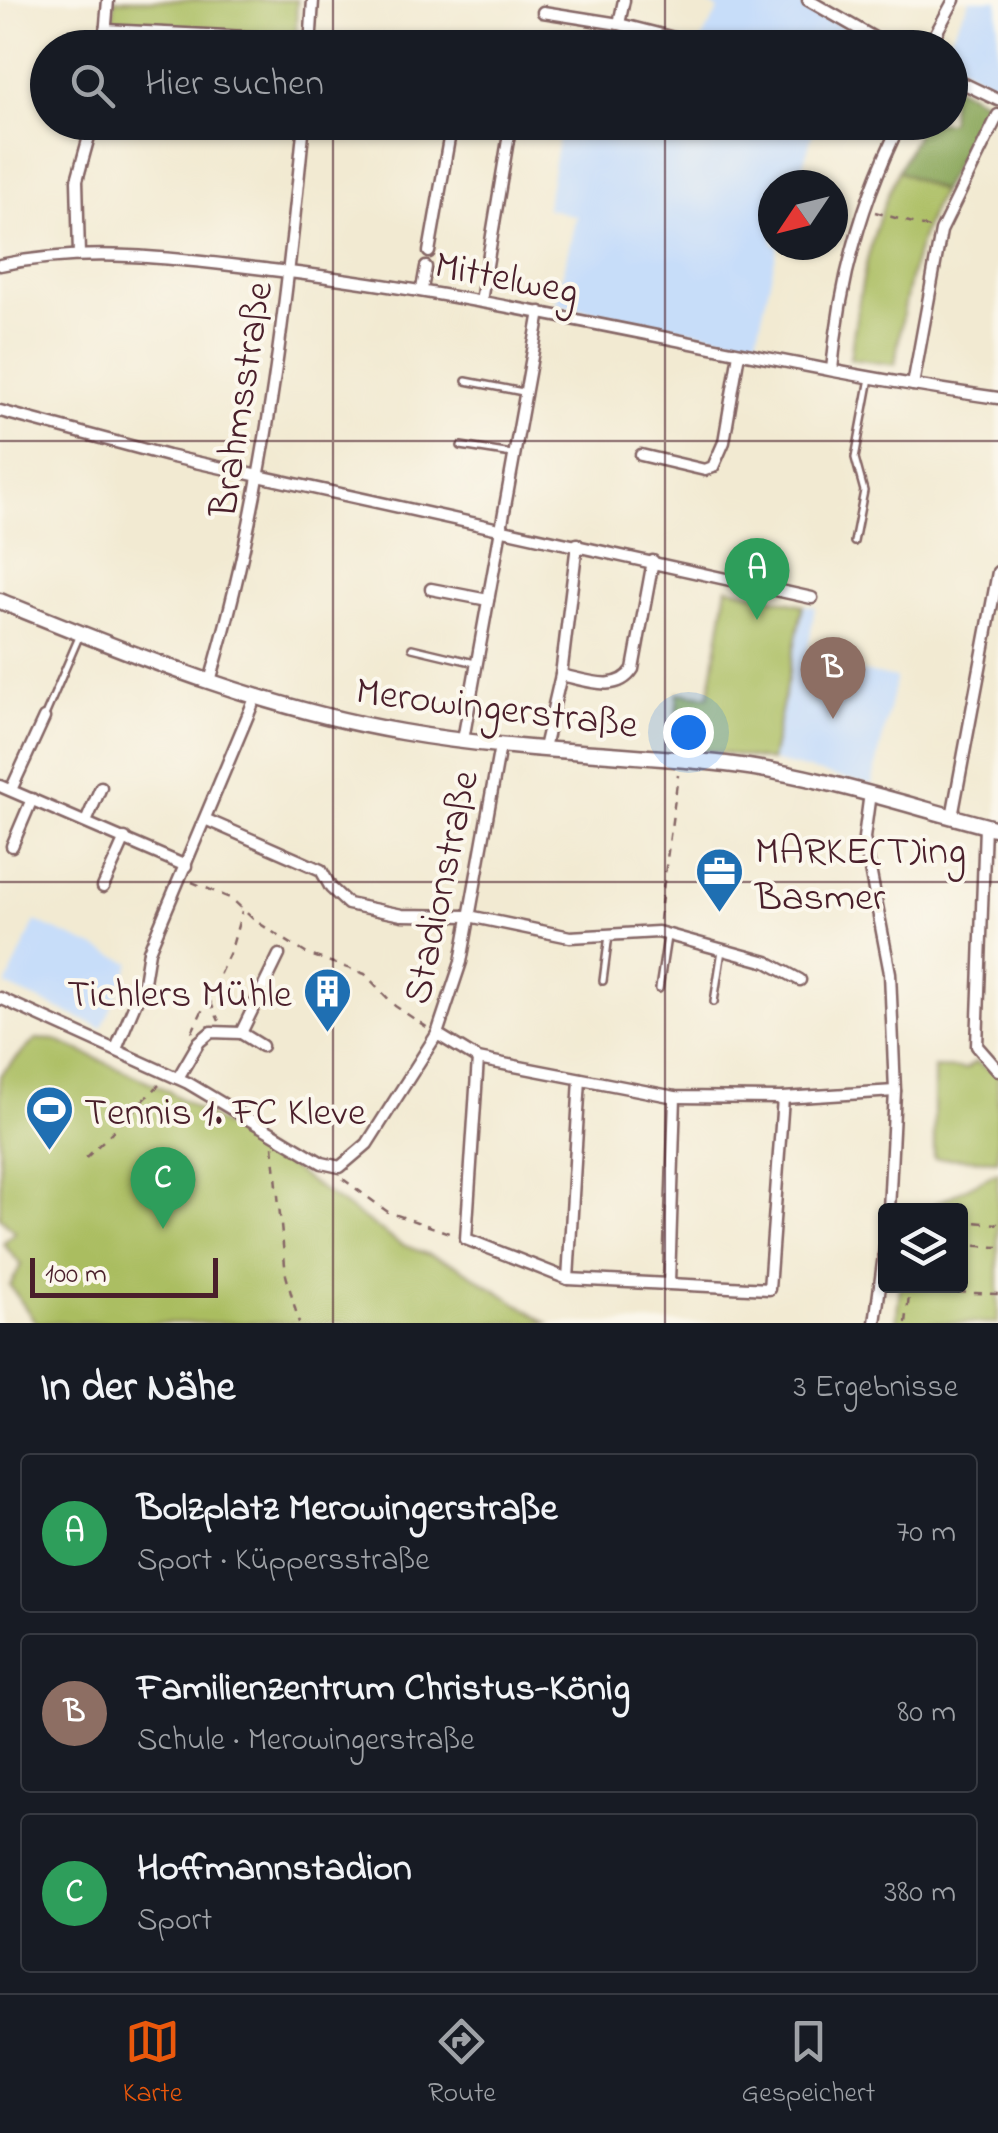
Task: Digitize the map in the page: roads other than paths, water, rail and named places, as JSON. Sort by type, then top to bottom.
[{"type":"street","points":[[105,30],[108,0]]},
{"type":"street","points":[[311,30],[313,0]]},
{"type":"street","points":[[619,24],[624,0]]},
{"type":"street","points":[[809,0],[861,30]]},
{"type":"street","points":[[938,30],[954,0]]},
{"type":"street","points":[[542,12],[643,30]]},
{"type":"street","points":[[968,86],[998,100]]},
{"type":"street","points":[[913,385],[942,231],[998,115]]},
{"type":"street","points":[[79,255],[77,180],[88,140]]},
{"type":"street","name":"Brahmsstraße","points":[[210,681],[240,582],[260,473],[290,272],[302,140]]},
{"type":"street","points":[[429,252],[449,140]]},
{"type":"street","points":[[481,300],[508,140]]},
{"type":"street","points":[[832,370],[851,250],[875,175],[892,140]]},
{"type":"street","name":"Mittelweg","points":[[0,266],[79,255],[162,257],[290,272],[481,300],[739,354],[998,398]]},
{"type":"street","points":[[422,290],[426,267]]},
{"type":"street","points":[[464,740],[540,312]]},
{"type":"street","points":[[641,455],[705,470],[713,467],[724,442],[739,354]]},
{"type":"street","points":[[0,411],[168,456],[260,473],[812,598]]},
{"type":"street","points":[[544,748],[561,674],[577,544]]},
{"type":"street","points":[[561,674],[610,684],[626,680],[633,669],[653,560]]},
{"type":"street","points":[[952,816],[998,572]]},
{"type":"street","points":[[431,589],[488,600]]},
{"type":"street","name":"Merowingerstraße","points":[[0,601],[210,681],[347,721],[500,746],[728,764],[870,793],[992,828]]},
{"type":"street","points":[[116,1049],[144,982],[149,951],[256,696]]},
{"type":"street","points":[[44,718],[6,788],[126,838],[184,871]]},
{"type":"street","name":"Stadionstraße","points":[[174,1076],[322,1163],[340,1167],[366,1144],[438,1034],[461,962],[500,746]]},
{"type":"street","points":[[86,822],[102,787]]},
{"type":"street","points":[[870,793],[864,838],[890,973],[895,1091],[890,1203]]},
{"type":"street","points":[[12,846],[32,799]]},
{"type":"street","points":[[207,820],[321,870],[331,888],[348,904],[402,915],[469,916],[570,937],[662,933],[766,962],[800,980]]},
{"type":"street","points":[[992,828],[977,1046],[998,1070]]},
{"type":"street","points":[[103,887],[126,838]]},
{"type":"street","points":[[241,1034],[279,955]]},
{"type":"street","points":[[0,998],[174,1076],[199,1042],[223,1030],[241,1034],[262,1046]]},
{"type":"street","points":[[438,1034],[478,1059],[675,1096],[784,1098],[895,1091]]},
{"type":"street","points":[[478,1059],[466,1239],[568,1279],[769,1289],[784,1098]]},
{"type":"street","points":[[568,1279],[580,1079]]},
{"type":"street","points":[[669,1282],[675,1096]]},
{"type":"street","points":[[874,1323],[878,1293]]},
{"type":"lane","points":[[854,542],[864,491],[855,458],[870,377]]},
{"type":"lane","points":[[466,381],[526,392]]},
{"type":"lane","points":[[460,446],[515,454]]},
{"type":"lane","points":[[44,718],[80,634]]},
{"type":"lane","points":[[412,648],[475,663]]},
{"type":"lane","points":[[603,981],[609,933]]},
{"type":"lane","points":[[659,989],[662,933]]},
{"type":"lane","points":[[714,1002],[722,950]]},
{"type":"place","name":"Bolzplatz Merowingerstraße","points":[[757,620]]},
{"type":"place","name":"Familienzentrum Christus-König","points":[[833,719]]},
{"type":"place","name":"MARKE(T)ing Basmer","points":[[720,914]]},
{"type":"place","name":"Tichlers Mühle","points":[[327,1034]]},
{"type":"place","name":"Tennis 1. FC Kleve","points":[[49,1152]]},
{"type":"place","name":"Hoffmannstadion","points":[[163,1229]]}]
